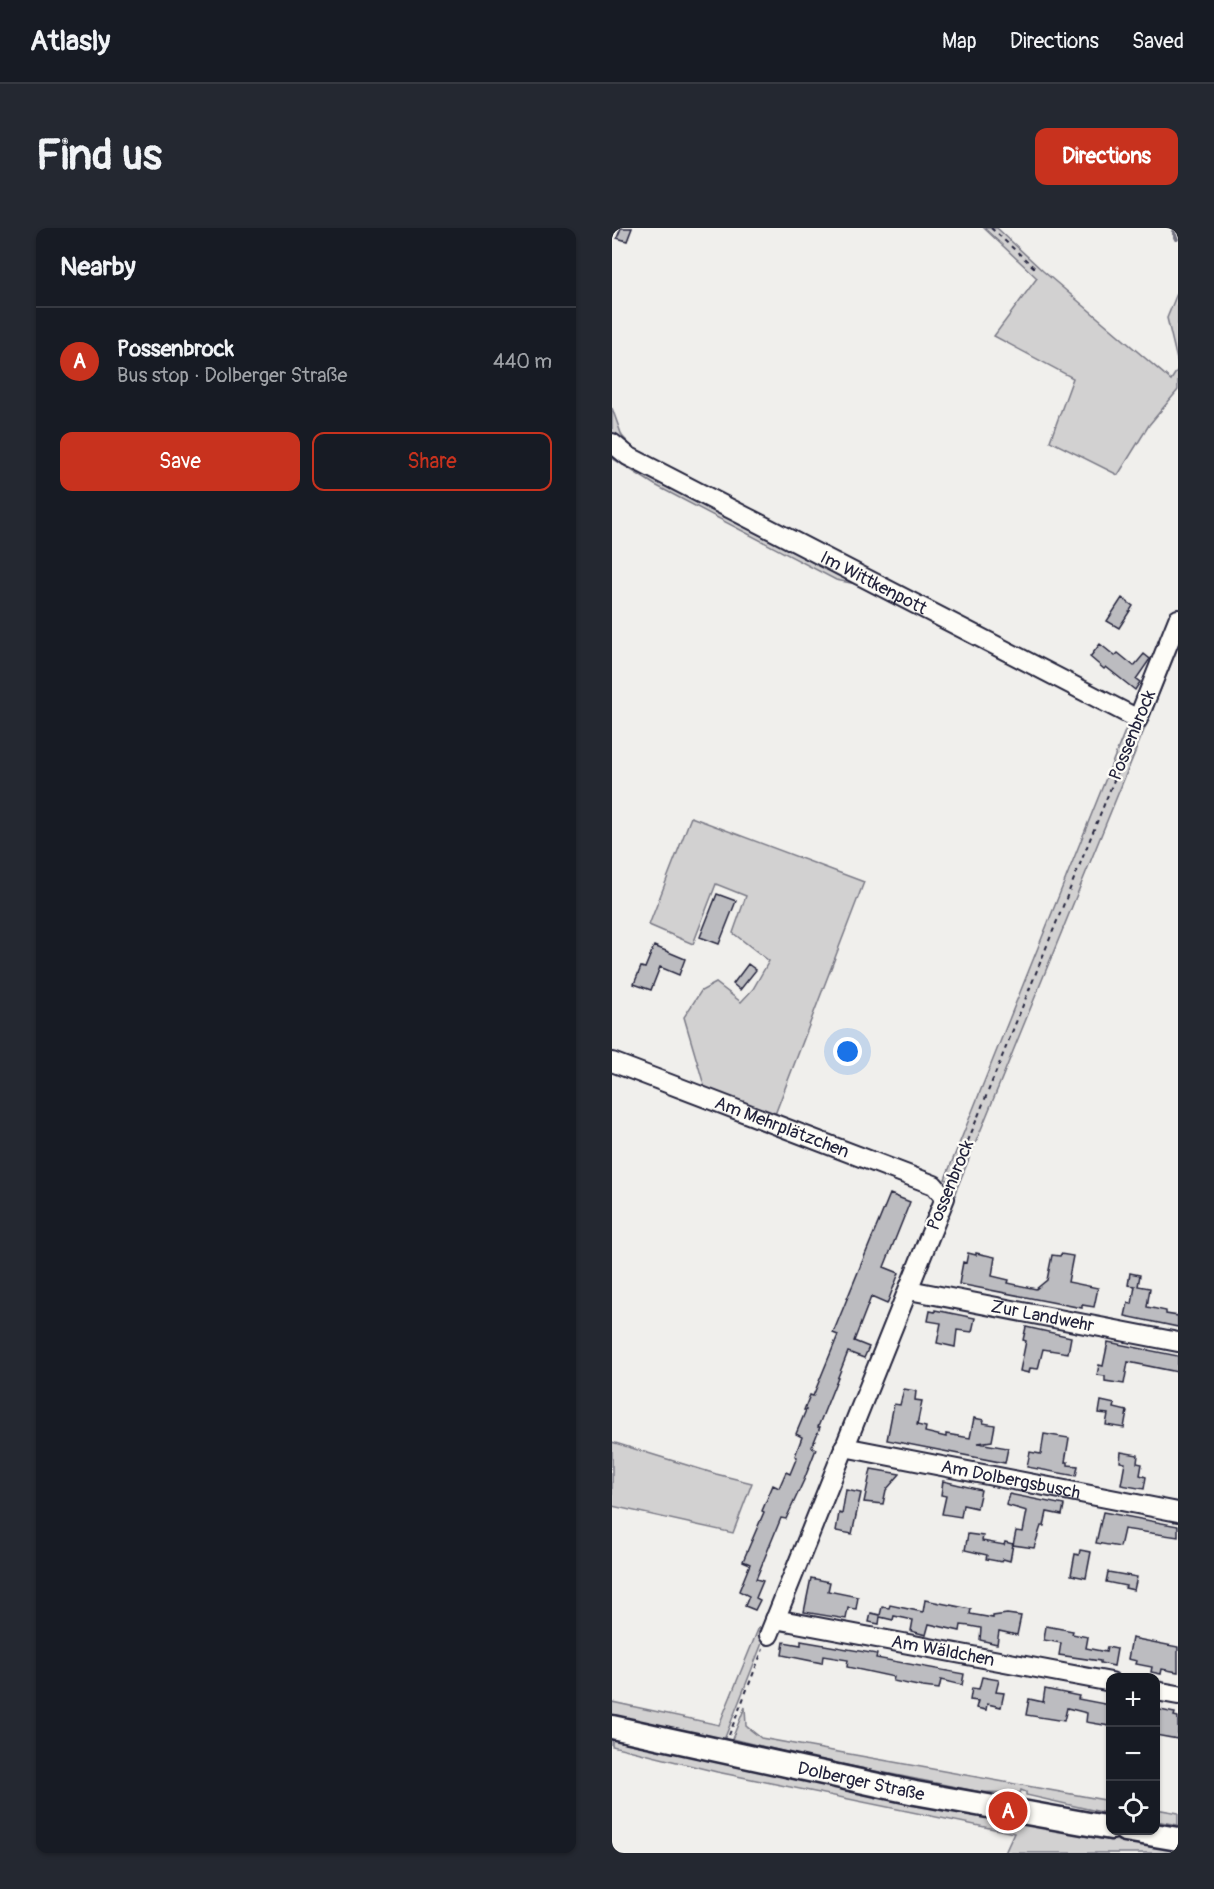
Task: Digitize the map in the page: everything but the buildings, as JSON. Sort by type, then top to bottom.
[{"type":"main road","name":"Dolberger Straße","points":[[612,1727],[915,1794],[1106,1827]]},
{"type":"main road","points":[[1154,1835],[1178,1839]]},
{"type":"street","name":"Im Wittkenpott","points":[[612,443],[628,456],[1138,719]]},
{"type":"street","name":"Possenbrock","points":[[1138,719],[1178,619]]},
{"type":"street","name":"Am Mehrplätzchen","points":[[612,1062],[934,1185],[945,1198]]},
{"type":"street","name":"Possenbrock","points":[[772,1627],[945,1198]]},
{"type":"street","name":"Zur Landwehr","points":[[909,1290],[1178,1342]]},
{"type":"street","name":"Am Dolbergsbusch","points":[[844,1447],[1178,1512]]},
{"type":"street","name":"Am Wäldchen","points":[[772,1627],[1106,1681]]},
{"type":"street","points":[[1160,1692],[1178,1695]]},
{"type":"path","points":[[991,228],[1037,270]]},
{"type":"path","name":"Possenbrock","points":[[945,1198],[1138,719]]},
{"type":"path","points":[[723,1752],[772,1627]]},
{"type":"shaded area","points":[[984,228],[997,228],[1043,271],[1171,380],[1178,369],[1178,390],[1149,425],[1118,475],[1050,441],[1073,378],[994,336],[1037,278]]},
{"type":"shaded area","points":[[1178,291],[1178,364],[1167,318]]},
{"type":"shaded area","points":[[612,408],[622,436],[638,453],[624,447],[612,433]]},
{"type":"shaded area","points":[[612,451],[876,588],[836,580],[655,485],[612,458]]},
{"type":"shaded area","points":[[1178,627],[1178,647],[953,1198],[949,1196],[954,1183],[945,1179],[1129,721]]},
{"type":"shaded area","points":[[691,817],[864,882],[774,1117],[706,1092],[684,1017],[701,991],[716,983],[741,1002],[753,989],[769,961],[733,933],[746,896],[716,884],[693,944],[649,925]]},
{"type":"shaded area","points":[[612,1442],[752,1483],[733,1533],[612,1506]]},
{"type":"shaded area","points":[[759,1627],[766,1633],[722,1745],[612,1720],[612,1702],[719,1725]]},
{"type":"shaded area","points":[[745,1707],[746,1726],[761,1738],[1106,1800],[1106,1813],[1026,1795],[1026,1792],[1021,1790],[1020,1793],[981,1792],[815,1759],[732,1739]]},
{"type":"shaded area","points":[[612,1734],[1106,1832],[1106,1835],[1122,1835],[1178,1846],[1178,1853],[1005,1853],[1014,1833],[717,1772],[612,1746]]},
{"type":"shaded area","points":[[1160,1810],[1178,1813],[1178,1825],[1160,1822]]},
{"type":"waterway","points":[[1175,228],[1174,233],[1177,239]]},
{"type":"place","name":"Possenbrock","points":[[1008,1811]]}]
